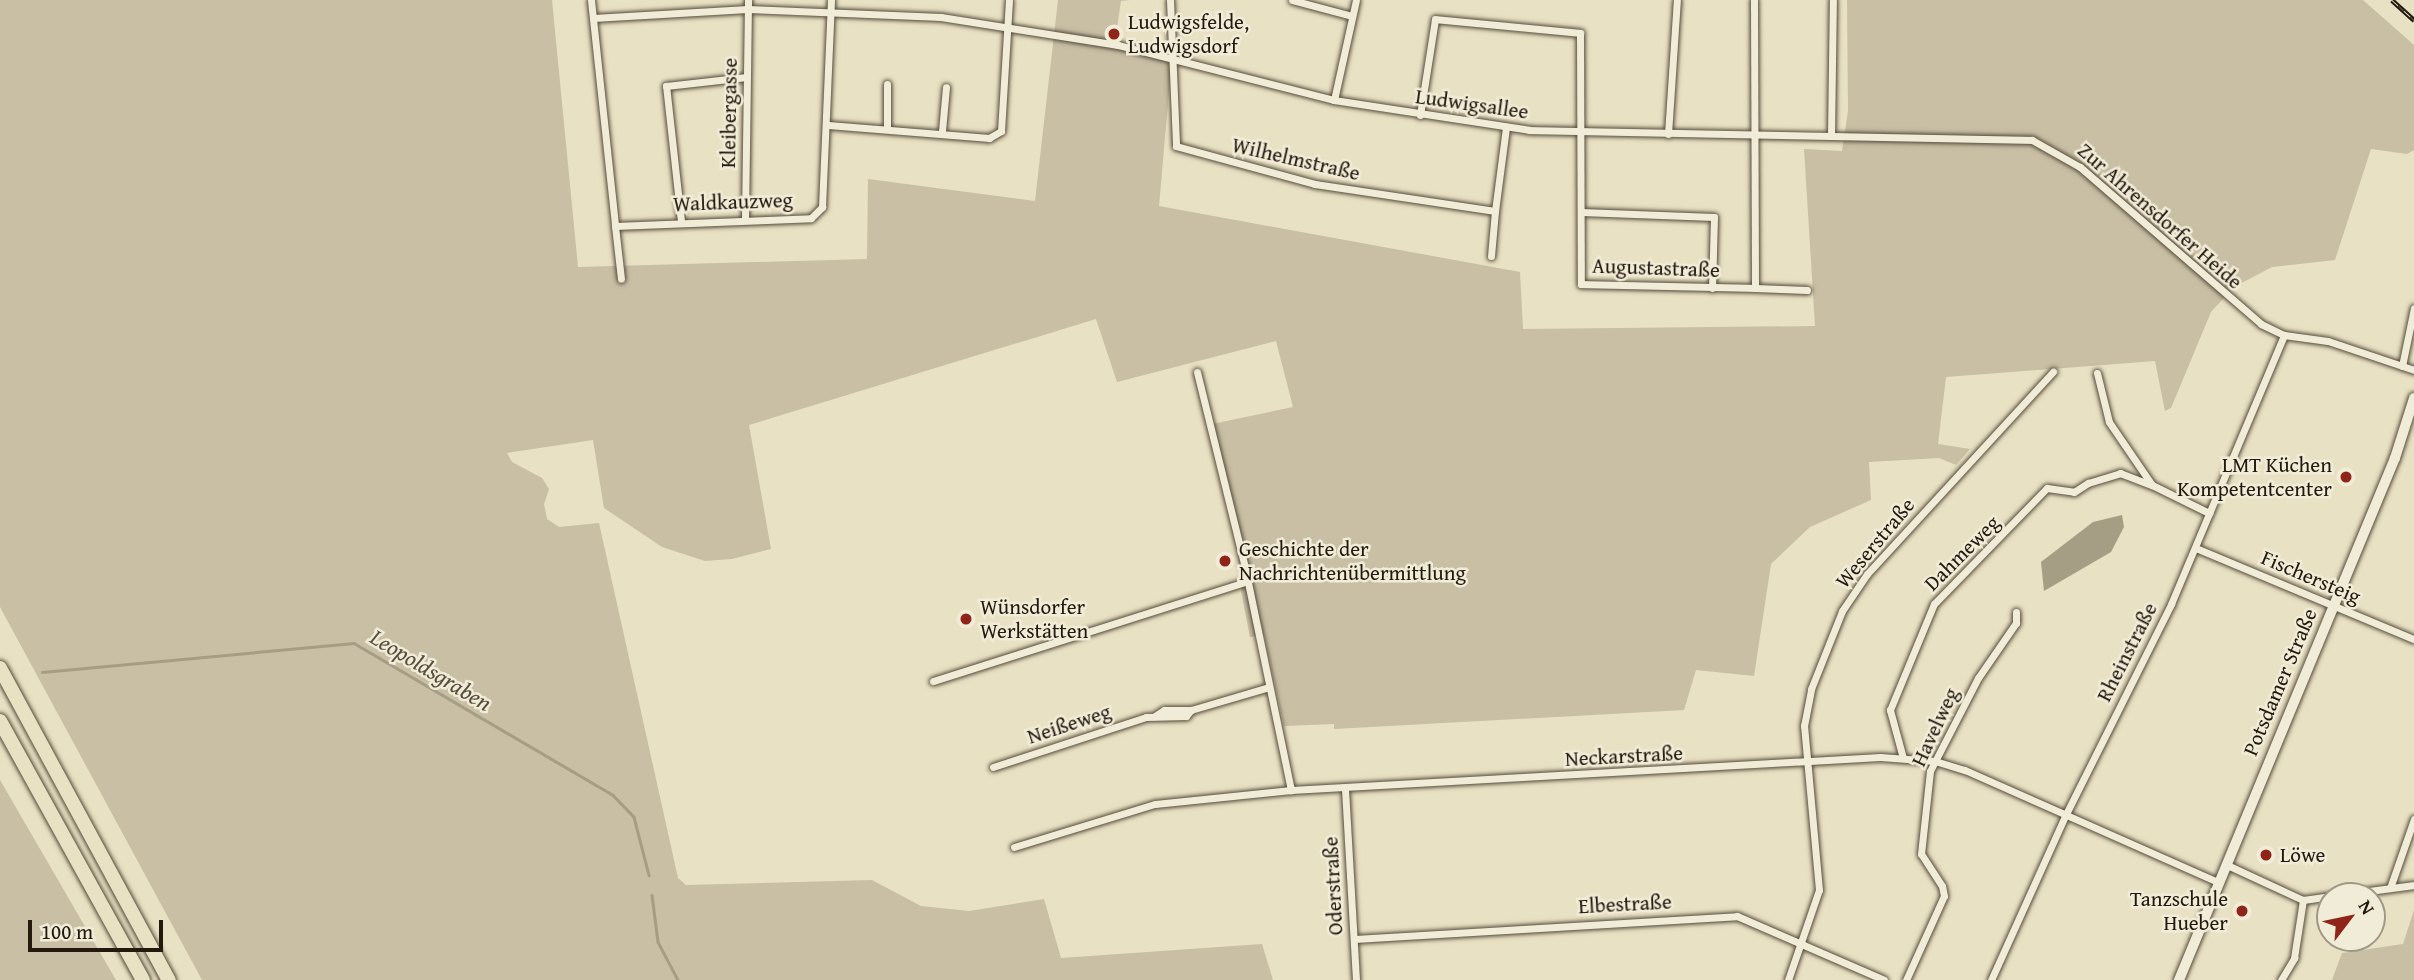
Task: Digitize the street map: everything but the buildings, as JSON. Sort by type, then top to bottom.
[{"type":"highway","points":[[0,668],[169,980]]},
{"type":"highway","points":[[0,721],[143,980]]},
{"type":"main road","name":"Potsdamer Straße","points":[[2179,980],[2395,458],[2414,398]]},
{"type":"street","points":[[591,0],[621,279]]},
{"type":"street","name":"Waldkauzweg","points":[[615,226],[746,218],[811,218],[822,207],[828,125],[831,0]]},
{"type":"street","points":[[828,125],[887,126],[989,138],[1001,131],[1010,30],[1009,0]]},
{"type":"street","points":[[1170,0],[1172,58]]},
{"type":"street","points":[[1292,0],[1353,16]]},
{"type":"street","points":[[1334,100],[1356,0]]},
{"type":"street","points":[[1668,134],[1677,0]]},
{"type":"street","points":[[1754,0],[1755,288]]},
{"type":"street","points":[[1831,136],[1833,0]]},
{"type":"street","name":"Ludwigsallee","points":[[593,18],[748,4],[830,12],[942,17],[1172,58],[1334,100],[1506,127],[1668,134],[1831,136]]},
{"type":"street","name":"Kleibergasse","points":[[746,218],[748,4]]},
{"type":"street","name":"Augustastraße","points":[[1420,115],[1436,19],[1580,33],[1581,284],[1807,290]]},
{"type":"street","name":"Wilhelmstraße","points":[[1172,58],[1176,146],[1253,169],[1342,189],[1495,211]]},
{"type":"street","points":[[681,221],[666,86],[746,78]]},
{"type":"street","points":[[887,85],[887,126]]},
{"type":"street","points":[[942,131],[946,87]]},
{"type":"street","points":[[1491,256],[1506,127]]},
{"type":"street","name":"Zur Ahrensdorfer Heide","points":[[1831,136],[2032,140],[2054,149],[2244,311],[2284,335],[2328,341],[2414,370]]},
{"type":"street","points":[[1581,212],[1714,217],[1712,288]]},
{"type":"street","points":[[2402,366],[2414,308]]},
{"type":"street","name":"Rheinstraße","points":[[1991,980],[2066,814],[2196,548],[2284,335]]},
{"type":"street","points":[[1197,372],[1291,790]]},
{"type":"street","name":"Weserstraße","points":[[1788,980],[1803,944],[1819,890],[1804,761],[1811,690],[1842,611],[1875,565],[2053,372]]},
{"type":"street","points":[[2097,373],[2113,430],[2152,485],[2209,513]]},
{"type":"street","name":"Dahmeweg","points":[[1903,758],[1889,710],[1934,604],[2047,488],[2074,492],[2088,483],[2120,473],[2152,485]]},
{"type":"street","name":"Fischersteig","points":[[2196,548],[2414,639]]},
{"type":"street","points":[[933,681],[1246,582]]},
{"type":"street","name":"Havelweg","points":[[1906,980],[1944,896],[1942,886],[1921,855],[1930,771],[1978,678],[2016,622],[2016,612]]},
{"type":"street","name":"Neißeweg","points":[[993,767],[1155,716],[1186,716],[1191,710],[1269,687]]},
{"type":"street","name":"Neckarstraße","points":[[1014,847],[1154,804],[1291,790],[1804,761],[1903,758],[1935,761],[2066,814],[2218,882]]},
{"type":"street","name":"Oderstraße","points":[[1345,789],[1356,980]]},
{"type":"street","points":[[2390,888],[2414,818]]},
{"type":"street","points":[[2225,864],[2303,900],[2316,898]]},
{"type":"street","points":[[2386,889],[2414,885]]},
{"type":"street","points":[[2281,980],[2294,958],[2303,900]]},
{"type":"street","name":"Elbestraße","points":[[1353,939],[1737,916],[1884,980]]},
{"type":"shaded area","points":[[0,0],[552,0],[578,267],[867,259],[868,179],[1035,201],[1058,0],[1130,0],[1121,1],[1114,48],[1172,58],[1159,206],[1520,272],[1523,329],[1815,326],[1804,149],[1842,151],[1848,111],[1847,0],[2363,0],[2414,45],[2414,150],[2407,154],[2371,149],[2335,260],[2272,267],[2234,287],[2211,312],[2171,408],[2165,411],[2155,361],[1946,377],[1938,444],[1970,449],[1956,465],[1939,458],[1869,462],[1871,500],[1810,527],[1771,564],[1754,676],[1696,670],[1684,710],[1334,729],[1334,724],[1284,726],[1264,635],[1250,637],[1241,591],[1237,528],[1212,424],[1293,407],[1276,341],[1117,382],[1096,319],[749,425],[771,549],[732,559],[705,561],[662,547],[604,508],[593,440],[507,453],[512,462],[542,478],[549,489],[544,504],[547,519],[559,527],[599,523],[678,878],[686,885],[872,880],[921,906],[969,911],[1044,899],[1061,958],[1262,944],[1273,980],[202,980],[0,607]]},
{"type":"shaded area","points":[[2122,515],[2124,527],[2111,552],[2044,591],[2041,562],[2093,522]]},
{"type":"shaded area","points":[[0,780],[116,980],[0,980]]},
{"type":"shaded area","points":[[2414,910],[2414,980],[2332,980],[2342,953],[2386,952],[2386,947],[2403,944]]},
{"type":"waterway","name":"Leopoldsgraben","points":[[42,672],[354,643],[613,795],[634,817],[649,875]]},
{"type":"waterway","name":"Leopoldsgraben","points":[[652,895],[658,942],[678,980]]},
{"type":"railway","points":[[2392,0],[2414,20]]},
{"type":"place","name":"Ludwigsfelde, Ludwigsdorf","points":[[1114,34]]},
{"type":"place","name":"LMT Küchen Kompetentcenter","points":[[2346,477]]},
{"type":"place","name":"Geschichte der Nachrichtenübermittlung","points":[[1225,561]]},
{"type":"place","name":"Wünsdorfer Werkstätten","points":[[966,619]]},
{"type":"place","name":"Löwe","points":[[2266,855]]},
{"type":"place","name":"Tanzschule Hueber","points":[[2242,911]]}]
